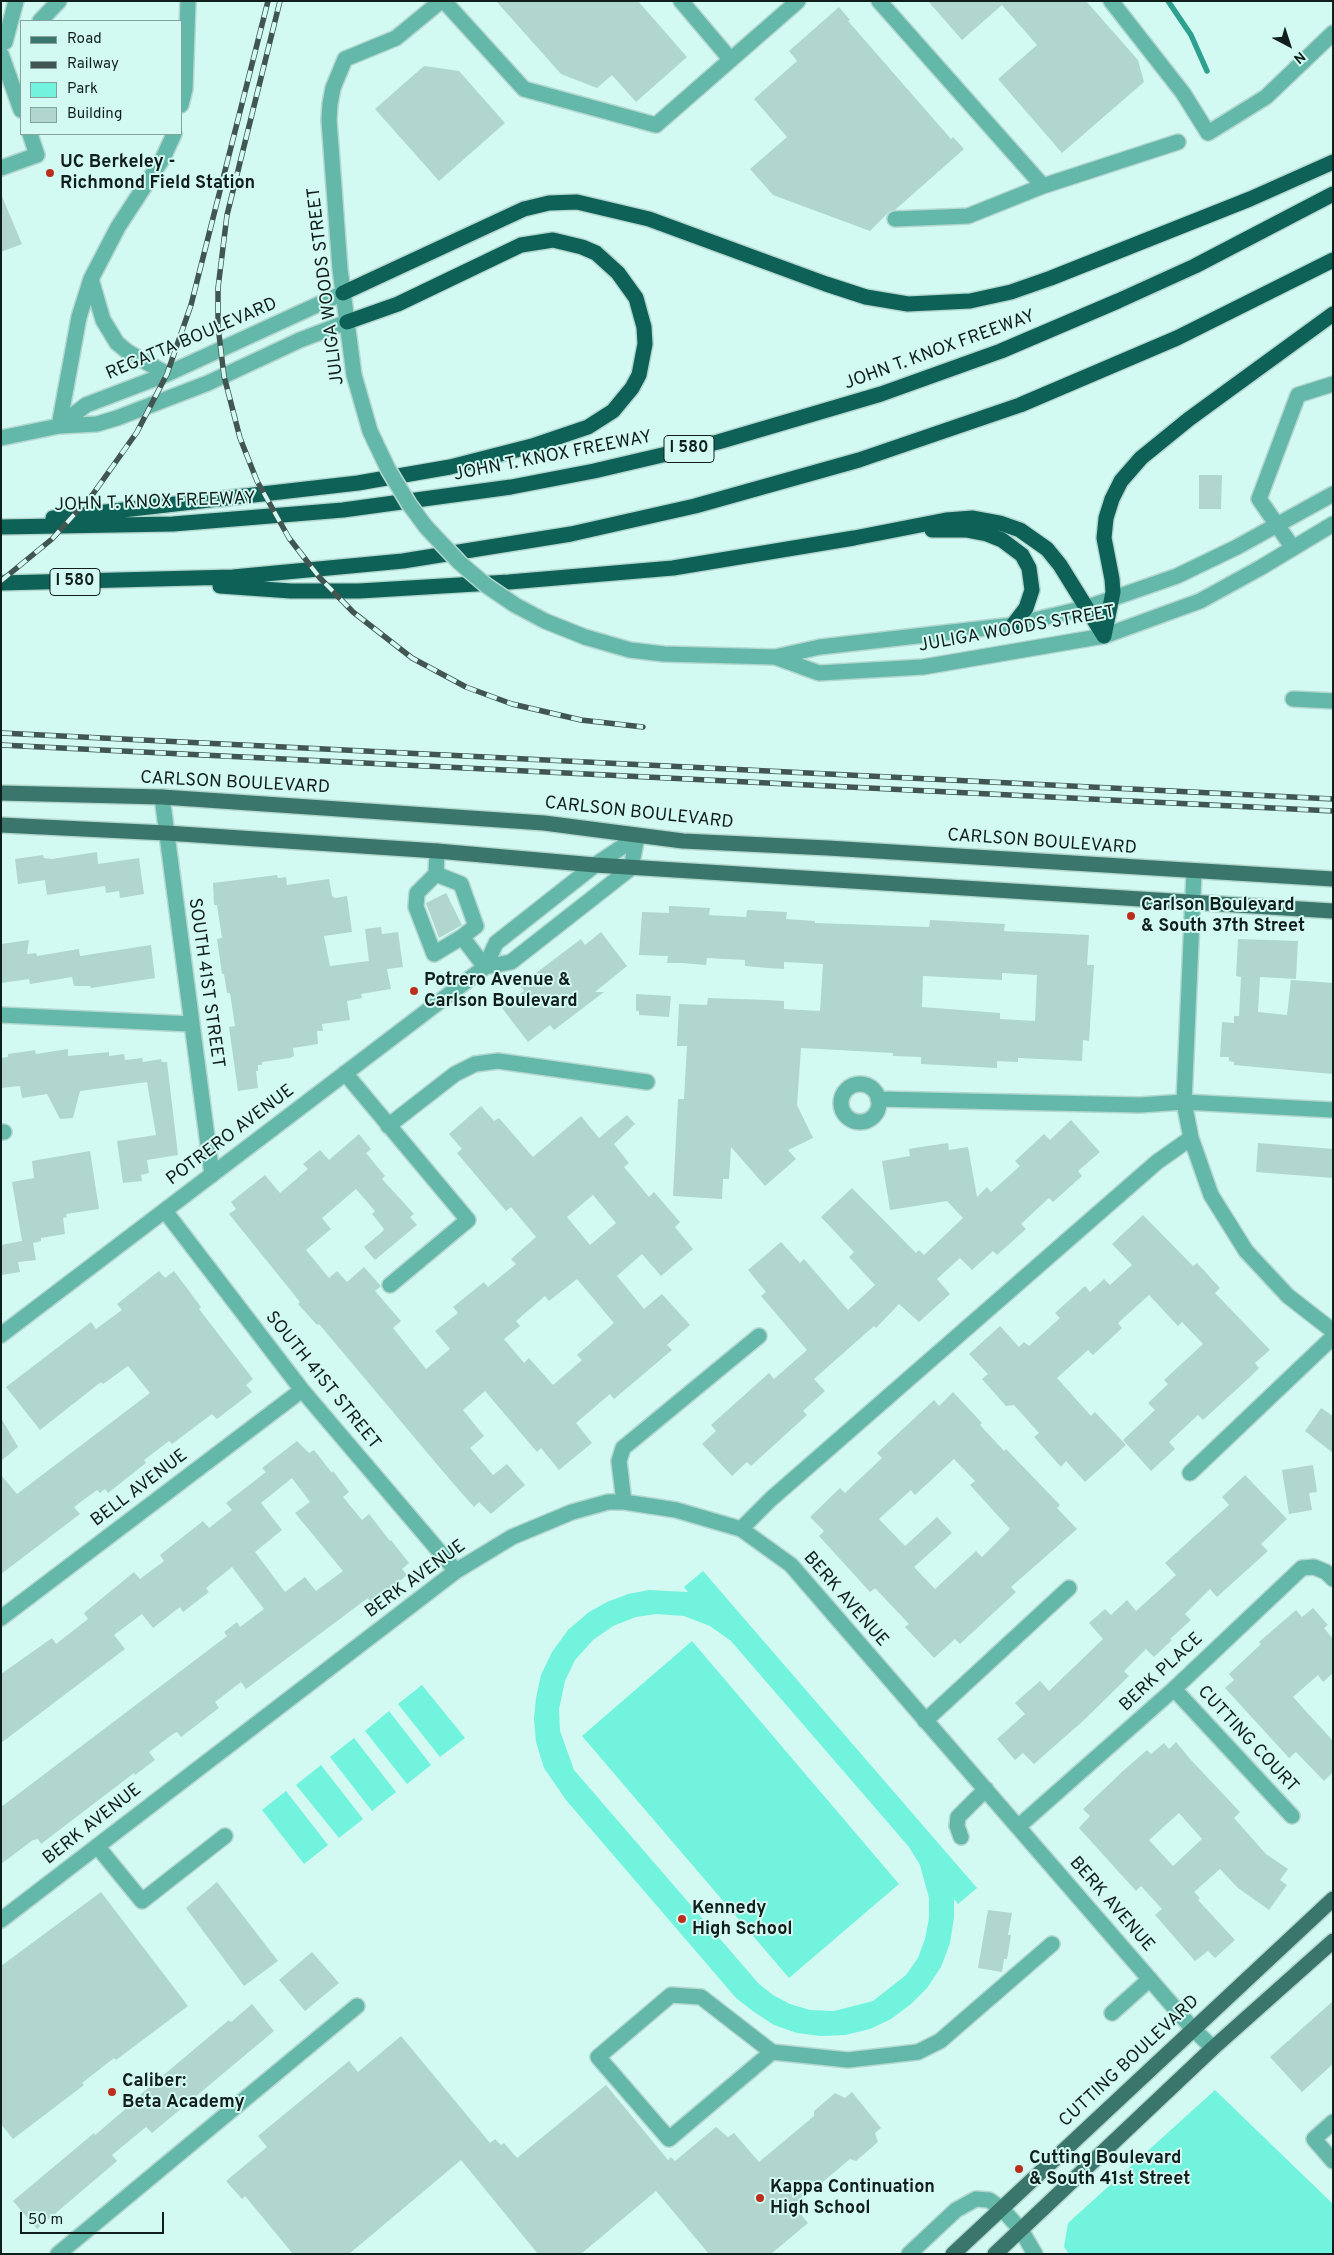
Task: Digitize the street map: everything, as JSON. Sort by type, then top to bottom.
[{"type":"highway","points":[[343,293],[513,214],[537,205],[562,202],[589,204],[649,219],[866,297],[908,304],[970,301],[1010,292],[1050,278],[1250,199],[1333,162]]},
{"type":"highway","name":"JOHN T. KNOX FREEWAY","points":[[1,527],[173,524],[343,510],[444,498],[528,484],[718,442],[881,394],[1032,338],[1195,266],[1333,194]]},
{"type":"highway","points":[[1,523],[342,486],[450,467],[532,446],[588,427],[613,411],[632,388],[638,375],[645,344],[644,328],[638,306],[628,285],[618,273],[596,253],[582,247],[553,240],[521,245],[398,304],[347,322]]},
{"type":"highway","name":"I 580","points":[[1,583],[148,581],[292,573],[446,556],[588,530],[736,496],[867,458],[1020,405],[1177,338],[1333,260]]},
{"type":"highway","points":[[1104,636],[1112,600],[1112,579],[1104,538],[1106,518],[1114,494],[1127,472],[1189,418],[1333,314]]},
{"type":"highway","points":[[148,581],[322,592],[509,582],[696,565],[964,518],[991,520],[1015,528],[1030,536],[1054,557],[1104,636]]},
{"type":"highway","points":[[900,530],[977,532],[1002,540],[1016,550],[1030,568],[1032,590],[1026,608],[1013,624]]},
{"type":"main road","name":"CARLSON BOULEVARD","points":[[1,793],[162,797],[544,823],[637,837],[1333,880]]},
{"type":"main road","points":[[1,826],[166,833],[437,851],[595,866],[1192,904],[1333,911]]},
{"type":"main road","name":"CUTTING BOULEVARD","points":[[953,2254],[1192,2028],[1333,1899]]},
{"type":"main road","points":[[995,2254],[1213,2048],[1333,1941]]},
{"type":"street","points":[[16,1],[2,47],[20,107]]},
{"type":"street","points":[[41,20],[59,1]]},
{"type":"street","points":[[182,101],[185,89],[188,1]]},
{"type":"street","points":[[443,1],[524,89],[656,125],[798,1]]},
{"type":"street","name":"JULIGA WOODS STREET","points":[[443,1],[396,38],[345,59],[333,88],[329,120],[343,293],[354,375],[370,431],[388,469],[409,504],[436,538],[487,586],[515,605],[544,621],[585,638],[630,650],[664,654],[775,657],[820,646],[1013,624],[1085,608],[1177,576],[1333,494]]},
{"type":"street","points":[[681,1],[731,60]]},
{"type":"street","points":[[879,1],[1043,186]]},
{"type":"street","points":[[1111,1],[1183,93],[1208,133],[1266,97],[1333,33]]},
{"type":"street","points":[[2,47],[20,34]]},
{"type":"street","points":[[1,168],[37,155],[30,135]]},
{"type":"street","points":[[59,426],[79,317],[91,279],[118,228],[163,158],[174,135]]},
{"type":"street","points":[[895,219],[968,216],[1043,186],[1178,142]]},
{"type":"street","points":[[91,279],[103,320],[117,343],[128,352],[167,374]]},
{"type":"street","name":"REGATTA BOULEVARD","points":[[59,426],[86,405],[167,374],[343,293]]},
{"type":"street","points":[[1,438],[59,426],[97,424],[136,412],[208,383],[300,340],[347,322]]},
{"type":"street","points":[[1293,548],[1259,499],[1298,396],[1333,384]]},
{"type":"street","name":"JULIGA WOODS STREET","points":[[775,657],[819,673],[923,667],[1104,636],[1200,600],[1333,524]]},
{"type":"street","points":[[1293,699],[1333,701]]},
{"type":"street","name":"SOUTH 41ST STREET","points":[[162,797],[212,1175]]},
{"type":"street","points":[[631,868],[637,837]]},
{"type":"street","name":"POTRERO AVENUE","points":[[485,967],[496,943],[595,866],[637,837]]},
{"type":"street","points":[[436,874],[461,884],[476,926],[434,954],[416,907],[417,893],[436,874],[437,851]]},
{"type":"street","name":"POTRERO AVENUE","points":[[1,1335],[485,967],[511,962],[631,868]]},
{"type":"street","points":[[1194,872],[1184,1102],[1191,1138],[1210,1195],[1246,1252],[1288,1296],[1333,1331]]},
{"type":"street","points":[[462,937],[485,967]]},
{"type":"street","points":[[1,1015],[191,1024]]},
{"type":"street","points":[[388,1126],[455,1074],[475,1064],[498,1061],[647,1082]]},
{"type":"street","points":[[344,1073],[468,1220],[390,1285]]},
{"type":"street","points":[[878,1099],[1133,1105],[1184,1102],[1333,1110]]},
{"type":"street","points":[[741,1529],[771,1499],[1157,1162],[1191,1138]]},
{"type":"street","name":"SOUTH 41ST STREET","points":[[164,1211],[302,1390],[456,1571]]},
{"type":"street","points":[[624,1502],[619,1461],[623,1448],[759,1336]]},
{"type":"street","points":[[1190,1473],[1333,1337]]},
{"type":"street","name":"BELL AVENUE","points":[[1,1618],[302,1390]]},
{"type":"street","name":"BERK AVENUE","points":[[1,1920],[456,1571],[512,1536],[572,1512],[608,1502],[624,1502],[676,1510],[741,1529],[791,1565],[1192,2028],[1213,2048]]},
{"type":"street","name":"BERK PLACE","points":[[1019,1826],[1174,1689],[1302,1568],[1314,1567],[1326,1572],[1333,1579]]},
{"type":"street","points":[[925,1721],[1069,1588]]},
{"type":"street","name":"CUTTING COURT","points":[[1174,1689],[1292,1816]]},
{"type":"street","points":[[961,1837],[957,1826],[958,1817],[986,1790]]},
{"type":"street","points":[[97,1846],[142,1901],[225,1836]]},
{"type":"street","points":[[772,2052],[669,2139],[598,2057],[671,1995],[701,1997],[772,2052],[848,2060],[918,2052],[940,2041],[1052,1944]]},
{"type":"street","points":[[1112,2012],[1150,1979]]},
{"type":"street","points":[[58,2254],[357,2006]]},
{"type":"street","points":[[1333,2122],[1314,2139],[1333,2161]]},
{"type":"street","points":[[909,2254],[956,2210],[976,2199],[989,2200],[1002,2209],[1021,2230],[1035,2254]]},
{"type":"green space","points":[[703,1571],[977,1888],[958,1904],[954,1899],[954,1918],[950,1943],[941,1967],[927,1988],[911,2004],[891,2019],[870,2029],[845,2035],[821,2036],[797,2033],[774,2025],[736,1998],[566,1800],[544,1768],[536,1742],[534,1719],[536,1698],[541,1675],[552,1652],[568,1630],[589,1612],[607,1602],[628,1594],[649,1590],[688,1592],[684,1587]],"holes":[[[656,1614],[684,1616],[710,1626],[731,1641],[909,1847],[920,1865],[929,1898],[929,1918],[925,1939],[918,1958],[906,1975],[873,2001],[834,2011],[810,2010],[790,2004],[773,1995],[759,1984],[574,1770],[560,1731],[559,1709],[565,1681],[575,1660],[593,1640],[613,1626],[636,1617]]]},
{"type":"green space","points":[[692,1641],[899,1884],[789,1978],[582,1736]]},
{"type":"green space","points":[[422,1685],[465,1738],[440,1757],[398,1704]]},
{"type":"green space","points":[[389,1711],[431,1765],[407,1784],[365,1731]]},
{"type":"green space","points":[[354,1738],[396,1792],[372,1811],[330,1757]]},
{"type":"green space","points":[[321,1765],[363,1819],[339,1838],[296,1785]]},
{"type":"green space","points":[[286,1791],[328,1845],[304,1864],[262,1810]]},
{"type":"green space","points":[[1215,2090],[1333,2204],[1333,2254],[1069,2254],[1064,2247],[1068,2223]]},
{"type":"building","points":[[496,1],[638,1],[687,57],[636,102],[612,75],[597,88],[561,74]]},
{"type":"building","points":[[928,1],[1086,1],[1138,60],[1144,82],[1062,153],[998,79],[1037,45],[1002,5],[962,40]]},
{"type":"building","points":[[839,7],[850,20],[848,21],[951,139],[953,137],[964,149],[895,210],[890,211],[870,231],[773,195],[750,169],[787,137],[754,99],[797,61],[789,51]]},
{"type":"building","points":[[424,66],[459,71],[505,123],[439,181],[375,109]]},
{"type":"building","points":[[1,194],[22,244],[1,252]]},
{"type":"building","points":[[1199,475],[1222,475],[1221,509],[1199,509]]},
{"type":"building","points":[[97,852],[98,864],[139,858],[144,894],[120,898],[119,891],[106,893],[105,886],[47,895],[45,880],[18,884],[15,859],[43,855],[44,858],[52,859]]},
{"type":"building","points":[[277,875],[278,878],[286,877],[287,885],[329,879],[332,896],[335,898],[347,896],[352,932],[324,936],[330,966],[369,961],[365,929],[381,927],[382,934],[398,932],[403,967],[387,969],[391,989],[361,994],[362,998],[347,1001],[350,1020],[322,1024],[323,1031],[317,1031],[318,1044],[293,1048],[294,1056],[290,1058],[262,1062],[262,1065],[258,1065],[258,1071],[256,1071],[258,1088],[238,1091],[229,1027],[235,1026],[230,993],[227,993],[224,974],[222,974],[217,939],[222,938],[217,905],[214,905],[213,883]]},
{"type":"building","points":[[446,893],[462,925],[439,938],[426,903]]},
{"type":"building","points":[[669,906],[710,908],[709,915],[746,917],[747,910],[787,912],[786,919],[815,921],[815,923],[929,927],[930,920],[1005,924],[1004,931],[1089,935],[1087,965],[1094,965],[1089,1041],[1083,1040],[1082,1061],[1018,1058],[1018,1062],[997,1061],[997,1068],[921,1064],[921,1057],[893,1056],[893,1053],[801,1048],[797,1105],[813,1138],[788,1150],[796,1159],[765,1186],[731,1147],[729,1179],[723,1179],[722,1199],[673,1196],[678,1099],[684,1099],[687,1046],[677,1046],[679,1004],[707,1005],[708,998],[768,1000],[784,1001],[784,1009],[820,1011],[823,964],[784,962],[784,969],[745,966],[745,960],[707,958],[706,965],[667,963],[668,956],[639,955],[642,912],[669,913]],"holes":[[[1002,973],[1037,975],[1035,1021],[1000,1019],[1000,1013],[922,1007],[923,976],[1002,980]]]},
{"type":"building","points":[[601,932],[627,966],[595,992],[604,992],[554,1030],[550,1025],[528,1042],[502,1008],[524,991],[520,985],[581,939],[585,945]]},
{"type":"building","points":[[1238,939],[1298,941],[1296,979],[1260,977],[1258,1012],[1287,1015],[1291,980],[1333,983],[1333,1074],[1234,1065],[1234,1062],[1229,1061],[1229,1057],[1220,1057],[1222,1022],[1234,1023],[1234,1016],[1239,1016],[1241,977],[1236,976]]},
{"type":"building","points":[[29,940],[27,954],[36,953],[37,956],[79,949],[80,956],[151,945],[155,978],[91,988],[90,986],[74,986],[72,977],[30,984],[29,979],[1,983],[1,944]]},
{"type":"building","points":[[636,994],[671,996],[669,1017],[639,1015],[639,1011],[636,1011]]},
{"type":"building","points":[[68,1049],[68,1056],[109,1052],[109,1056],[124,1054],[125,1060],[142,1058],[143,1062],[161,1059],[162,1062],[167,1062],[178,1155],[147,1160],[149,1173],[141,1175],[142,1181],[123,1183],[117,1141],[156,1135],[147,1082],[80,1091],[73,1118],[60,1119],[47,1094],[22,1098],[20,1086],[1,1088],[1,1058],[8,1057],[8,1054],[35,1050],[36,1054]]},
{"type":"building","points":[[481,1106],[494,1121],[499,1118],[533,1157],[581,1116],[599,1138],[627,1115],[635,1124],[614,1144],[629,1163],[624,1167],[649,1197],[654,1192],[680,1222],[675,1227],[693,1249],[661,1276],[642,1254],[617,1276],[644,1309],[662,1294],[690,1325],[667,1345],[672,1350],[614,1399],[610,1394],[576,1423],[592,1443],[559,1470],[541,1448],[537,1452],[485,1391],[463,1410],[484,1436],[470,1448],[493,1475],[507,1464],[525,1485],[491,1514],[479,1502],[474,1507],[451,1481],[319,1324],[317,1325],[298,1304],[300,1302],[229,1214],[236,1209],[231,1202],[265,1175],[280,1193],[308,1169],[303,1164],[320,1150],[329,1160],[359,1134],[371,1149],[366,1153],[385,1176],[382,1179],[414,1214],[410,1217],[417,1225],[375,1260],[364,1247],[384,1229],[372,1214],[375,1211],[356,1189],[322,1218],[331,1229],[306,1250],[329,1278],[337,1271],[347,1282],[364,1267],[381,1286],[375,1291],[401,1321],[393,1328],[426,1369],[450,1349],[435,1331],[458,1313],[453,1307],[484,1282],[488,1287],[516,1264],[511,1259],[536,1237],[511,1207],[506,1211],[457,1153],[462,1149],[449,1134]],"holes":[[[593,1195],[616,1223],[590,1245],[567,1217]],[[577,1279],[614,1323],[577,1355],[582,1360],[553,1385],[529,1358],[524,1363],[504,1339],[520,1326],[516,1321],[545,1296],[549,1301]]]},
{"type":"building","points":[[1071,1120],[1100,1152],[1078,1171],[1082,1176],[1053,1202],[1049,1198],[1036,1210],[1021,1224],[1026,1229],[997,1255],[993,1251],[972,1270],[960,1258],[937,1279],[950,1294],[919,1322],[899,1304],[876,1328],[874,1326],[814,1379],[825,1391],[803,1411],[807,1415],[751,1466],[747,1462],[732,1476],[702,1444],[716,1431],[711,1425],[769,1373],[774,1379],[807,1350],[761,1296],[766,1292],[748,1270],[781,1242],[800,1263],[804,1259],[848,1310],[875,1285],[849,1257],[854,1252],[821,1217],[852,1188],[916,1253],[919,1250],[924,1255],[963,1218],[947,1201],[890,1210],[882,1161],[910,1156],[909,1149],[927,1146],[948,1143],[949,1150],[968,1147],[977,1197],[987,1187],[991,1192],[1020,1166],[1015,1161],[1044,1134],[1050,1140]]},
{"type":"building","points":[[1258,1143],[1333,1149],[1333,1178],[1256,1172]]},
{"type":"building","points":[[90,1151],[99,1209],[66,1214],[67,1217],[63,1218],[65,1234],[41,1238],[41,1241],[33,1243],[36,1260],[18,1262],[20,1272],[1,1275],[1,1245],[22,1241],[12,1182],[34,1178],[32,1161]]},
{"type":"building","points":[[1143,1215],[1193,1266],[1197,1263],[1220,1288],[1215,1293],[1270,1350],[1255,1363],[1259,1368],[1203,1420],[1198,1415],[1169,1442],[1175,1449],[1151,1471],[1123,1440],[1155,1410],[1148,1403],[1168,1384],[1164,1380],[1203,1344],[1182,1322],[1178,1326],[1149,1295],[1118,1323],[1122,1328],[1093,1355],[1088,1350],[1057,1378],[1091,1416],[1095,1412],[1126,1445],[1085,1482],[1066,1461],[1061,1467],[1034,1437],[1039,1433],[1014,1405],[1006,1406],[982,1379],[988,1374],[969,1354],[1000,1326],[1019,1347],[1024,1342],[1029,1346],[1060,1318],[1055,1313],[1085,1286],[1090,1292],[1104,1279],[1110,1285],[1132,1265],[1112,1244]]},
{"type":"building","points":[[159,1271],[165,1278],[174,1271],[201,1307],[199,1309],[253,1379],[246,1385],[252,1392],[217,1419],[212,1414],[172,1444],[169,1441],[144,1460],[146,1463],[108,1493],[105,1489],[100,1493],[97,1490],[74,1507],[80,1514],[1,1574],[1,1475],[17,1494],[150,1393],[128,1366],[103,1384],[101,1382],[40,1430],[6,1387],[91,1322],[96,1329],[122,1310],[117,1304]]},
{"type":"building","points":[[953,1392],[982,1423],[980,1425],[1004,1451],[1006,1449],[1060,1505],[1057,1508],[1077,1529],[1011,1587],[1016,1592],[960,1644],[955,1639],[934,1658],[905,1627],[909,1624],[875,1588],[870,1592],[819,1536],[824,1531],[810,1517],[840,1488],[845,1493],[882,1458],[877,1453],[934,1400],[939,1406]],"holes":[[[954,1459],[975,1481],[970,1485],[1010,1529],[982,1557],[976,1551],[935,1589],[914,1567],[952,1533],[937,1517],[905,1546],[879,1519],[911,1490],[915,1495]]]},
{"type":"building","points":[[1321,1408],[1333,1416],[1333,1453],[1305,1431]]},
{"type":"building","points":[[1,1418],[18,1447],[1,1461]]},
{"type":"building","points":[[297,1441],[309,1453],[314,1450],[349,1492],[343,1497],[362,1520],[369,1514],[409,1563],[402,1569],[407,1575],[372,1604],[368,1598],[246,1689],[241,1682],[215,1702],[219,1708],[181,1737],[177,1732],[149,1752],[155,1760],[135,1775],[134,1773],[41,1844],[38,1839],[33,1840],[1,1864],[1,1807],[227,1636],[224,1632],[237,1622],[240,1627],[264,1609],[232,1567],[206,1588],[209,1592],[183,1612],[180,1607],[153,1628],[142,1614],[114,1635],[125,1649],[1,1743],[1,1674],[52,1638],[56,1644],[88,1619],[84,1613],[134,1572],[140,1579],[164,1561],[160,1555],[203,1521],[209,1528],[232,1510],[226,1503],[266,1472],[262,1468]],"holes":[[[292,1478],[310,1502],[295,1513],[343,1571],[316,1591],[305,1577],[285,1592],[255,1552],[282,1530],[261,1503]]]},
{"type":"building","points":[[1313,1465],[1317,1492],[1309,1493],[1312,1510],[1289,1514],[1282,1470]]},
{"type":"building","points":[[1245,1475],[1287,1519],[1261,1544],[1268,1551],[1217,1597],[1210,1589],[1185,1614],[1191,1620],[1170,1639],[1172,1640],[1154,1657],[1146,1649],[1124,1671],[1129,1676],[1083,1721],[1034,1764],[1023,1753],[1015,1760],[997,1739],[1025,1714],[1015,1703],[1040,1681],[1049,1691],[1103,1639],[1089,1623],[1105,1609],[1111,1615],[1127,1600],[1136,1611],[1176,1575],[1165,1563],[1229,1505],[1222,1497]]},
{"type":"building","points":[[1313,1608],[1328,1625],[1324,1628],[1333,1639],[1333,1673],[1323,1682],[1318,1675],[1293,1697],[1333,1741],[1333,1772],[1324,1781],[1296,1752],[1289,1758],[1225,1688],[1234,1680],[1229,1674],[1261,1644],[1259,1642],[1296,1610],[1302,1617]]},
{"type":"building","points":[[1176,1742],[1240,1812],[1234,1818],[1266,1854],[1288,1869],[1280,1880],[1287,1885],[1269,1910],[1238,1888],[1220,1869],[1194,1892],[1200,1898],[1198,1900],[1235,1940],[1215,1958],[1208,1951],[1195,1961],[1155,1915],[1162,1909],[1141,1886],[1136,1891],[1079,1828],[1090,1816],[1083,1809],[1123,1771],[1147,1750],[1151,1754],[1164,1743],[1169,1749]],"holes":[[[1179,1813],[1202,1839],[1173,1866],[1149,1840]]]},
{"type":"building","points":[[217,1882],[278,1961],[244,1986],[186,1908]]},
{"type":"building","points":[[101,1892],[188,2006],[116,2060],[114,2058],[82,2083],[84,2085],[13,2139],[1,2124],[1,1966]]},
{"type":"building","points":[[988,1910],[1012,1913],[1008,1935],[1011,1935],[1007,1959],[1004,1959],[1002,1972],[978,1968]]},
{"type":"building","points":[[312,1952],[339,1983],[305,2011],[279,1980]]},
{"type":"building","points":[[1333,2001],[1333,2064],[1302,2092],[1270,2057]]},
{"type":"building","points":[[252,2004],[274,2031],[152,2133],[146,2127],[112,2155],[117,2161],[37,2229],[13,2201],[94,2133],[95,2135],[229,2020],[231,2022]]},
{"type":"building","points":[[401,2036],[490,2143],[495,2139],[501,2145],[504,2143],[517,2158],[606,2085],[668,2160],[671,2157],[675,2161],[716,2127],[728,2137],[734,2133],[759,2162],[814,2116],[814,2111],[835,2093],[845,2098],[852,2092],[881,2128],[875,2133],[878,2142],[856,2161],[850,2159],[794,2206],[808,2223],[771,2254],[709,2254],[656,2191],[581,2254],[538,2254],[461,2160],[349,2254],[293,2254],[245,2196],[242,2199],[226,2181],[267,2147],[258,2136],[349,2061],[358,2072]]},
{"type":"waterway","points":[[1168,1],[1191,35],[1207,71]]},
{"type":"railway","points":[[1,581],[52,539],[93,494],[137,432],[167,374],[191,305],[268,1]]},
{"type":"railway","points":[[280,1],[227,215],[218,288],[218,326],[224,376],[240,438],[257,481],[289,538],[320,578],[353,612],[412,658],[466,687],[512,704],[581,720],[643,727]]},
{"type":"railway","points":[[1,733],[1333,799]]},
{"type":"railway","points":[[1,745],[1333,811]]},
{"type":"place","name":"UC Berkeley - Richmond Field Station","points":[[50,173]]},
{"type":"place","name":"Carlson Boulevard & South 37th Street","points":[[1131,916]]},
{"type":"place","name":"Potrero Avenue & Carlson Boulevard","points":[[414,991]]},
{"type":"place","name":"Kennedy High School","points":[[682,1919]]},
{"type":"place","name":"Caliber: Beta Academy","points":[[112,2092]]},
{"type":"place","name":"Cutting Boulevard & South 41st Street","points":[[1019,2169]]},
{"type":"place","name":"Kappa Continuation High School","points":[[760,2198]]}]
